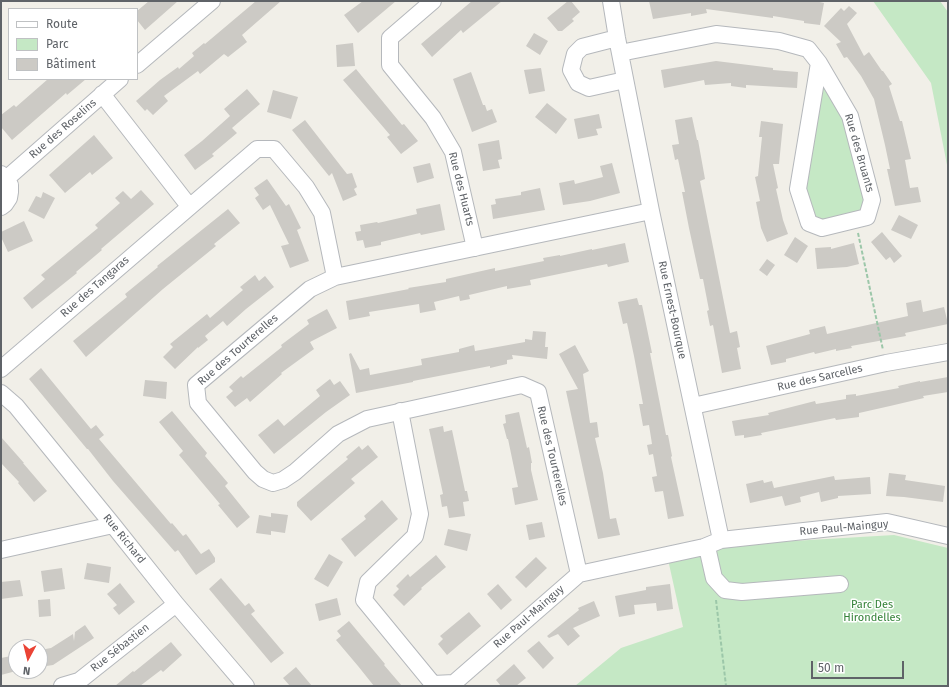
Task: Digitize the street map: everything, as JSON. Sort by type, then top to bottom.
[{"type":"street","points":[[138,63],[212,1]]},
{"type":"street","name":"Rue des Huarts","points":[[432,1],[390,38],[390,65],[433,118],[453,152],[475,248]]},
{"type":"street","name":"Rue Ernest-Bourque","points":[[611,1],[618,46],[721,540]]},
{"type":"street","name":"Rue des Bruants","points":[[618,46],[716,34],[778,41],[808,49],[819,64],[850,116],[872,200],[867,217],[822,228],[809,223],[798,189],[819,64]]},
{"type":"street","points":[[618,46],[582,47],[575,54],[571,70],[578,83],[589,88],[625,80]]},
{"type":"street","name":"Rue des Roselins","points":[[1,207],[9,198],[10,192],[10,186],[4,177],[119,80]]},
{"type":"street","points":[[102,94],[189,206]]},
{"type":"street","name":"Rue des Tangaras","points":[[1,369],[257,149],[274,149],[306,187],[322,213],[335,277]]},
{"type":"street","name":"Rue des Tourterelles","points":[[579,574],[538,392],[522,385],[367,419],[338,434],[294,472],[283,480],[273,483],[263,479],[255,472],[198,403],[196,385],[310,289],[335,277],[652,211]]},
{"type":"street","name":"Rue des Sarcelles","points":[[692,406],[886,363],[948,352]]},
{"type":"street","name":"Rue Richard","points":[[1,393],[16,406],[176,604],[246,686]]},
{"type":"street","name":"Rue Paul-Mainguy","points":[[400,411],[420,514],[415,536],[368,582],[364,600],[433,684],[454,683],[579,574],[707,547],[721,540],[887,522],[948,536]]},
{"type":"street","points":[[1,550],[113,525]]},
{"type":"street","points":[[707,547],[714,578],[724,590],[742,592],[840,584]]},
{"type":"street","name":"Rue Sébastien","points":[[62,686],[79,681],[176,604]]},
{"type":"path","points":[[855,221],[886,363]]},
{"type":"path","points":[[714,578],[726,686]]},
{"type":"green space","points":[[873,1],[940,1],[948,12],[948,170],[931,83]]},
{"type":"green space","points":[[819,63],[850,116],[867,217],[822,228],[798,189]]},
{"type":"green space","name":"Parc Des Hirondelles","points":[[894,535],[948,548],[948,686],[575,686],[621,648],[683,627],[667,555],[725,545]]},
{"type":"building","points":[[149,1],[178,1],[145,30],[138,21],[138,10]]},
{"type":"building","points":[[256,1],[281,1],[242,35],[247,42],[228,57],[224,54],[200,74],[198,71],[164,96],[168,101],[153,115],[147,109],[145,111],[136,101],[160,80],[178,67],[179,69],[194,56],[192,53],[204,43],[205,44]]},
{"type":"building","points":[[363,1],[396,1],[358,33],[344,15]]},
{"type":"building","points":[[472,1],[502,1],[463,33],[461,30],[432,57],[421,44]]},
{"type":"building","points":[[568,1],[571,1],[580,12],[572,19],[574,21],[562,31],[558,31],[547,18]]},
{"type":"building","points":[[649,1],[815,1],[824,3],[820,25],[773,16],[773,18],[706,9],[707,13],[691,16],[691,13],[653,19]]},
{"type":"building","points":[[849,6],[857,13],[847,24],[864,56],[869,52],[892,84],[889,86],[900,121],[902,121],[911,159],[905,160],[910,188],[918,187],[921,202],[895,206],[887,169],[890,169],[874,99],[861,76],[847,57],[844,58],[836,44],[841,42],[824,26],[841,8],[844,11]]},
{"type":"building","points":[[534,33],[548,41],[540,55],[526,46]]},
{"type":"building","points":[[353,43],[355,66],[337,67],[336,45]]},
{"type":"building","points":[[716,61],[773,68],[773,70],[798,72],[797,88],[746,85],[746,88],[731,86],[731,83],[705,85],[704,80],[664,88],[661,70]]},
{"type":"building","points":[[541,68],[545,91],[529,94],[524,70]]},
{"type":"building","points":[[356,69],[402,125],[404,124],[418,141],[401,154],[387,137],[390,135],[343,80]]},
{"type":"building","points":[[471,72],[483,105],[485,105],[487,111],[492,109],[497,122],[472,132],[453,79]]},
{"type":"building","points":[[47,80],[85,80],[67,95],[66,93],[12,140],[1,127],[1,115],[14,105],[16,107]]},
{"type":"building","points":[[247,89],[260,104],[232,128],[237,133],[212,154],[214,156],[195,170],[184,155],[230,116],[224,109]]},
{"type":"building","points":[[273,90],[298,97],[291,119],[267,112]]},
{"type":"building","points":[[547,103],[567,119],[556,134],[535,117]]},
{"type":"building","points":[[599,114],[602,128],[596,129],[598,135],[578,139],[574,119]]},
{"type":"building","points":[[692,117],[705,179],[700,181],[730,333],[737,331],[740,347],[737,348],[741,369],[722,373],[713,325],[710,326],[707,311],[709,310],[703,279],[700,279],[689,228],[682,192],[685,192],[678,159],[675,160],[672,145],[679,144],[675,120]]},
{"type":"building","points":[[305,120],[347,174],[352,173],[357,187],[354,189],[357,195],[343,201],[332,173],[329,176],[292,130]]},
{"type":"building","points":[[761,121],[783,124],[779,164],[773,164],[778,188],[776,189],[783,220],[788,234],[767,242],[761,228],[756,202],[760,201],[755,177],[758,176],[762,137],[759,137]]},
{"type":"building","points":[[94,135],[113,158],[92,175],[90,172],[65,193],[49,175]]},
{"type":"building","points":[[499,140],[502,159],[498,160],[500,168],[483,171],[478,144]]},
{"type":"building","points":[[430,163],[434,178],[417,183],[413,167]]},
{"type":"building","points":[[612,163],[620,193],[590,201],[563,205],[559,183],[574,180],[575,184],[603,177],[600,166]]},
{"type":"building","points":[[267,179],[286,206],[289,204],[301,228],[297,230],[309,261],[290,268],[281,246],[289,244],[270,205],[263,210],[255,198],[259,195],[254,188]]},
{"type":"building","points":[[540,188],[545,210],[493,219],[491,205],[496,204],[495,199],[521,195],[521,192]]},
{"type":"building","points":[[141,190],[154,204],[101,249],[102,250],[76,272],[77,273],[32,309],[23,298],[45,279],[41,275],[98,228],[95,225],[120,203],[115,198],[123,191],[131,199]]},
{"type":"building","points":[[43,192],[55,198],[44,219],[28,211],[36,196],[41,198]]},
{"type":"building","points":[[440,204],[445,230],[421,235],[420,233],[381,242],[381,245],[365,248],[363,240],[357,241],[355,232],[361,231],[360,225],[378,223],[417,214],[416,209]]},
{"type":"building","points":[[228,209],[240,223],[214,244],[216,246],[163,289],[86,357],[73,341],[127,297],[125,294],[158,267],[157,266]]},
{"type":"building","points":[[899,215],[918,225],[911,239],[891,230]]},
{"type":"building","points":[[24,221],[33,241],[8,252],[1,237],[1,232]]},
{"type":"building","points":[[882,232],[902,256],[894,263],[890,257],[886,260],[871,242]]},
{"type":"building","points":[[795,237],[808,246],[797,263],[784,255]]},
{"type":"building","points":[[625,243],[629,262],[608,267],[607,264],[530,280],[531,285],[507,289],[507,286],[469,295],[470,299],[460,301],[459,296],[434,302],[436,310],[420,313],[419,304],[369,312],[370,316],[349,320],[346,301],[446,282],[446,279],[495,268],[495,271],[544,261],[543,258]]},
{"type":"building","points":[[854,243],[859,264],[847,267],[817,269],[815,248],[831,247],[831,249]]},
{"type":"building","points":[[767,259],[775,265],[767,276],[759,270]]},
{"type":"building","points":[[255,275],[259,281],[265,276],[274,287],[227,326],[223,321],[205,336],[208,340],[198,347],[175,369],[163,357],[173,347],[170,344],[207,314],[210,318],[243,290],[240,287]]},
{"type":"building","points":[[637,298],[639,305],[642,305],[666,435],[668,435],[671,457],[684,516],[668,519],[663,491],[655,492],[652,477],[657,476],[653,454],[649,455],[647,445],[652,444],[649,425],[643,426],[639,404],[643,404],[634,356],[627,323],[623,324],[618,302]]},
{"type":"building","points":[[921,300],[923,312],[944,307],[948,324],[905,333],[906,336],[851,346],[852,348],[836,351],[836,349],[815,354],[814,352],[786,359],[786,362],[771,365],[766,346],[810,334],[809,330],[825,326],[827,334],[908,316],[906,303]]},
{"type":"building","points":[[327,309],[337,328],[310,342],[314,349],[281,373],[282,374],[250,402],[247,398],[235,407],[226,397],[233,391],[229,387],[241,376],[243,378],[282,347],[281,345],[309,324],[307,320]]},
{"type":"building","points":[[533,331],[546,332],[545,347],[548,347],[547,359],[512,355],[513,359],[507,360],[507,364],[490,368],[490,366],[356,393],[349,354],[351,353],[360,370],[369,368],[370,375],[422,365],[421,359],[459,352],[459,349],[474,345],[475,351],[525,342],[525,339],[532,340]]},
{"type":"building","points":[[575,345],[589,371],[583,374],[590,423],[597,422],[599,437],[595,438],[603,473],[610,519],[616,518],[620,535],[598,539],[566,391],[578,389],[559,354]]},
{"type":"building","points":[[41,368],[91,429],[96,425],[104,435],[99,439],[171,524],[172,523],[183,536],[186,534],[201,554],[209,549],[215,558],[215,562],[196,575],[178,550],[175,552],[113,481],[29,379]]},
{"type":"building","points":[[948,377],[948,392],[923,396],[924,398],[859,413],[859,417],[836,420],[835,418],[761,433],[762,435],[744,438],[744,435],[735,436],[732,421],[769,415],[768,413],[815,401],[816,404],[846,399],[846,395],[856,394],[856,396],[899,388],[898,386],[920,381]]},
{"type":"building","points":[[330,379],[334,385],[340,381],[350,395],[326,412],[274,454],[258,435],[278,419],[284,426],[320,396],[316,390]]},
{"type":"building","points":[[145,380],[167,382],[166,399],[143,396]]},
{"type":"building","points":[[172,411],[207,453],[205,456],[228,483],[225,486],[250,517],[237,528],[218,505],[220,504],[179,455],[183,451],[159,422]]},
{"type":"building","points":[[519,412],[527,448],[529,447],[532,463],[531,470],[538,500],[515,505],[512,488],[518,487],[508,439],[503,424],[506,423],[505,415]]},
{"type":"building","points":[[443,426],[444,432],[452,430],[465,491],[467,491],[469,501],[463,502],[465,516],[449,518],[447,506],[442,507],[440,495],[443,494],[429,429]]},
{"type":"building","points":[[1,437],[47,491],[34,502],[18,483],[19,482],[1,463]]},
{"type":"building","points":[[368,445],[378,457],[351,479],[355,483],[311,521],[297,506],[297,502],[348,459],[346,457],[359,446],[362,450]]},
{"type":"building","points":[[889,473],[906,475],[905,480],[945,486],[943,502],[886,496]]},
{"type":"building","points":[[834,476],[835,480],[870,477],[871,494],[838,496],[838,498],[821,502],[819,492],[800,497],[801,502],[785,506],[782,496],[750,503],[746,484],[763,480],[764,483],[772,481],[774,488]]},
{"type":"building","points":[[382,500],[398,519],[355,557],[341,539],[366,519],[364,516]]},
{"type":"building","points":[[271,513],[288,515],[285,533],[271,531],[271,535],[256,533],[259,515],[271,517]]},
{"type":"building","points":[[542,522],[545,537],[529,540],[526,525]]},
{"type":"building","points":[[448,529],[471,534],[467,551],[444,545]]},
{"type":"building","points":[[329,554],[343,562],[328,587],[314,579]]},
{"type":"building","points":[[436,555],[446,567],[421,588],[422,589],[404,606],[393,595],[399,589],[396,586],[408,574],[410,577]]},
{"type":"building","points":[[536,557],[547,568],[526,588],[515,577]]},
{"type":"building","points":[[87,563],[111,567],[109,583],[84,579]]},
{"type":"building","points":[[62,568],[65,589],[44,592],[41,571]]},
{"type":"building","points":[[221,578],[245,606],[249,603],[255,611],[251,614],[284,653],[271,663],[209,589]]},
{"type":"building","points":[[20,580],[23,596],[1,599],[1,582]]},
{"type":"building","points":[[120,583],[135,602],[119,615],[113,608],[117,605],[107,594]]},
{"type":"building","points":[[498,584],[512,600],[501,610],[487,594]]},
{"type":"building","points":[[670,584],[673,609],[657,611],[656,603],[634,605],[635,614],[619,617],[615,596],[646,590],[646,587]]},
{"type":"building","points":[[337,598],[341,615],[319,621],[315,604]]},
{"type":"building","points":[[50,599],[51,616],[39,617],[38,600]]},
{"type":"building","points":[[594,601],[600,616],[573,628],[580,636],[568,646],[558,634],[549,638],[547,636],[579,610],[578,608]]},
{"type":"building","points":[[469,612],[481,626],[447,655],[438,644],[443,639],[440,636]]},
{"type":"building","points":[[349,621],[402,686],[374,686],[336,640],[341,636],[337,631]]},
{"type":"building","points":[[85,625],[94,638],[53,665],[48,666],[48,649],[73,634],[74,641],[75,632]]},
{"type":"building","points":[[539,641],[554,658],[543,669],[527,651]]},
{"type":"building","points":[[171,642],[182,655],[163,672],[161,670],[140,686],[115,686],[133,671],[134,672]]},
{"type":"building","points":[[8,657],[8,673],[1,675],[1,658]]},
{"type":"building","points":[[514,664],[526,678],[516,686],[501,686],[496,680]]},
{"type":"building","points":[[296,667],[312,686],[290,686],[283,678]]}]
